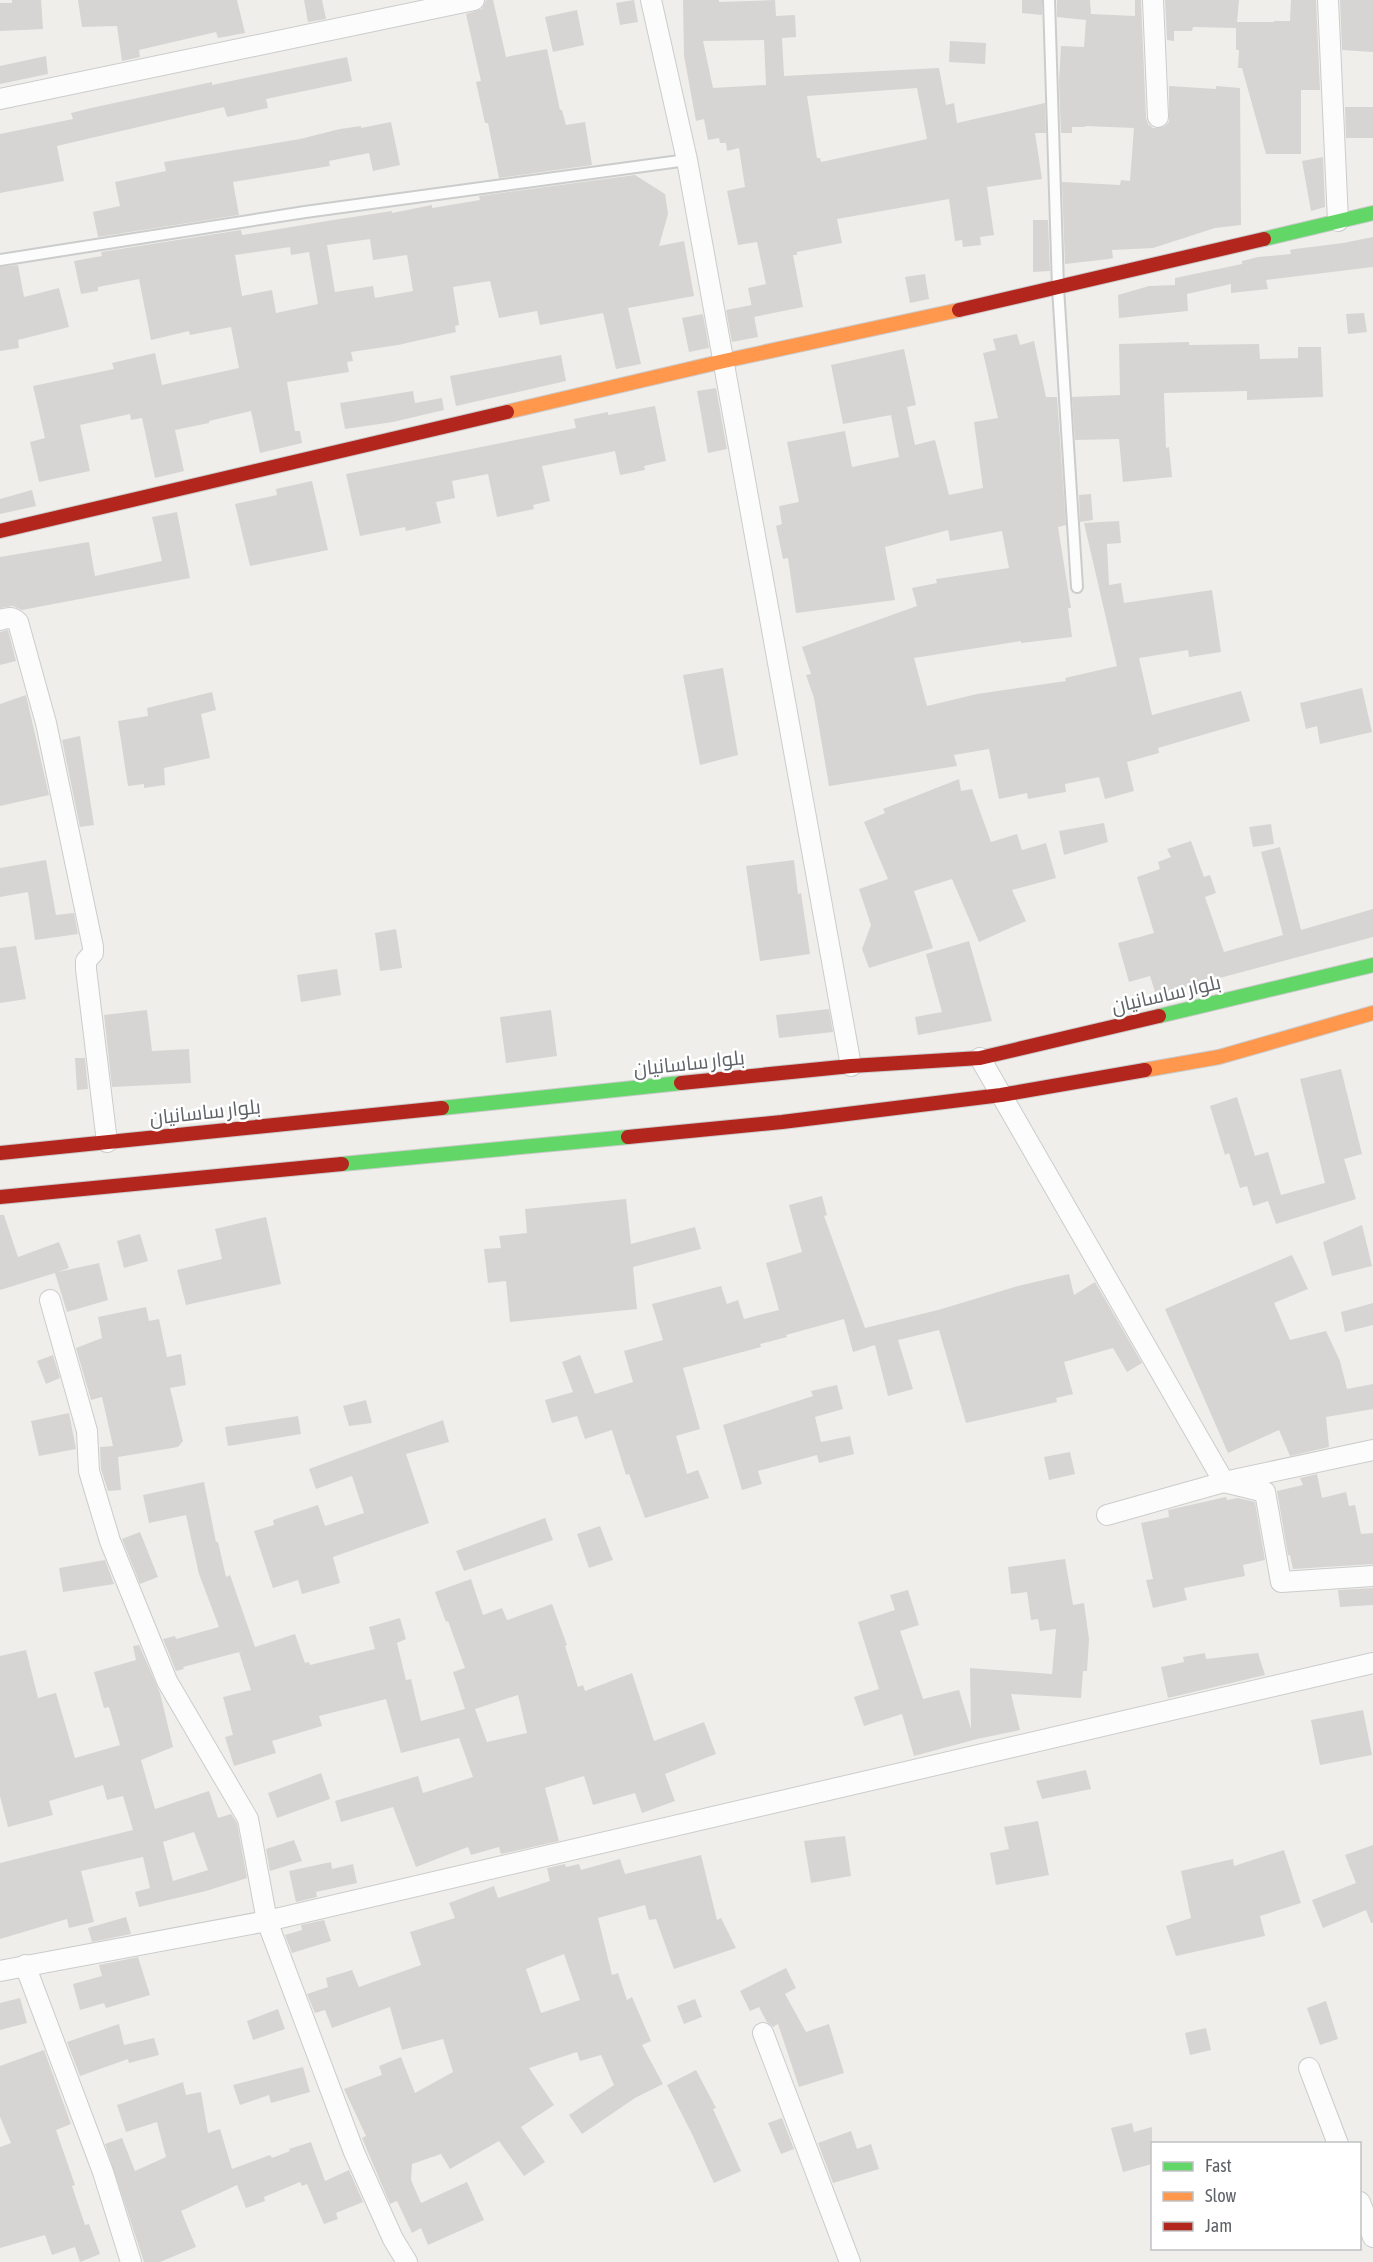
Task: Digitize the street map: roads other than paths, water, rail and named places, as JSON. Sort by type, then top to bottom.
[{"type":"main road","points":[[0,531],[724,362],[1059,288],[1373,213]]},
{"type":"main road","name":"بلوار ساسانیان","points":[[0,1153],[851,1066],[980,1058],[1373,964]]},
{"type":"main road","points":[[0,1197],[782,1122],[1001,1095],[1219,1057],[1373,1013]]},
{"type":"street","points":[[0,99],[474,0]]},
{"type":"street","points":[[651,0],[687,160],[851,1066]]},
{"type":"street","points":[[1153,0],[1158,117]]},
{"type":"street","points":[[1328,0],[1338,221]]},
{"type":"street","points":[[0,620],[9,617],[18,621],[46,723],[93,947],[93,953],[86,961],[86,969],[107,1142]]},
{"type":"street","points":[[980,1058],[1224,1482],[1265,1492],[1281,1582],[1373,1576]]},
{"type":"street","points":[[50,1300],[87,1431],[89,1471],[110,1541],[167,1681],[248,1819],[267,1921],[354,2152],[393,2239],[407,2262]]},
{"type":"street","points":[[1107,1515],[1224,1482],[1373,1450]]},
{"type":"street","points":[[0,1971],[267,1921],[1373,1663]]},
{"type":"street","points":[[25,1965],[103,2172],[131,2262]]},
{"type":"street","points":[[763,2033],[850,2262]]},
{"type":"street","points":[[1309,2068],[1337,2142]]},
{"type":"street","points":[[1361,2207],[1373,2237]]},
{"type":"lane","points":[[1049,0],[1059,288],[1077,587]]},
{"type":"lane","points":[[0,260],[305,212],[687,160]]}]
